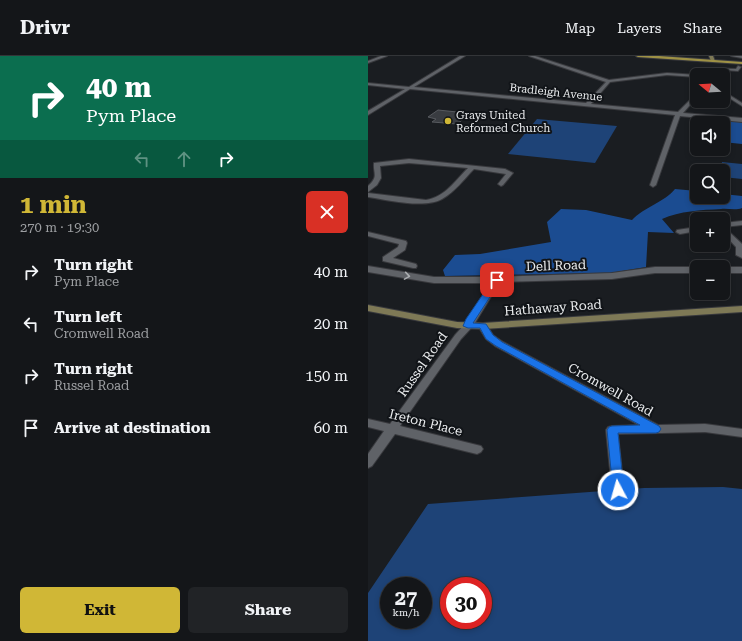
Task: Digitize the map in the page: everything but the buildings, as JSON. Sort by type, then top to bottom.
[{"type":"main road","points":[[638,56],[712,58],[740,65]]},
{"type":"street","points":[[368,62],[385,56]]},
{"type":"street","points":[[368,112],[463,56]]},
{"type":"street","points":[[531,56],[609,80],[667,74],[690,76]]},
{"type":"street","points":[[733,56],[742,57]]},
{"type":"street","points":[[711,68],[712,58]]},
{"type":"street","points":[[730,70],[738,70],[740,65]]},
{"type":"street","points":[[586,106],[609,80]]},
{"type":"street","name":"Bradleigh Avenue","points":[[368,84],[742,120]]},
{"type":"street","points":[[730,97],[742,105]]},
{"type":"street","points":[[653,185],[679,114],[690,102]]},
{"type":"street","points":[[368,165],[409,161],[473,167],[510,173],[501,184]]},
{"type":"street","points":[[368,190],[379,178],[380,174],[376,164]]},
{"type":"street","points":[[368,195],[426,202],[435,201],[442,198],[473,167]]},
{"type":"street","points":[[730,224],[742,223]]},
{"type":"street","points":[[680,232],[690,230]]},
{"type":"street","points":[[368,234],[404,244],[402,248],[386,259],[413,266]]},
{"type":"street","points":[[730,236],[740,247],[739,253],[742,256]]},
{"type":"street","points":[[368,244],[378,237]]},
{"type":"street","name":"Dell Road","points":[[368,269],[434,280],[497,280],[612,276],[655,270],[690,270]]},
{"type":"street","points":[[730,271],[741,272]]},
{"type":"street","name":"Russel Road","points":[[368,464],[458,337],[468,326],[470,319],[497,280]]},
{"type":"street","name":"Hathaway Road","points":[[368,308],[468,326],[742,308]]},
{"type":"street","name":"Cromwell Road","points":[[483,326],[489,337],[499,344],[656,429],[705,428],[742,433]]},
{"type":"street","name":"Ireton Place","points":[[368,423],[477,449]]},
{"type":"street","points":[[618,490],[612,430],[656,429]]},
{"type":"shaded area","points":[[537,119],[617,126],[595,163],[508,154]]},
{"type":"shaded area","points":[[730,120],[742,122],[742,144],[730,143]]},
{"type":"shaded area","points":[[722,162],[742,164],[742,179],[730,178],[730,164],[722,164]]},
{"type":"shaded area","points":[[675,189],[690,190],[690,204],[730,204],[730,195],[742,196],[742,208],[691,211],[662,219],[674,233],[648,232],[646,267],[610,273],[445,276],[443,270],[455,255],[480,254],[551,242],[547,222],[561,209],[586,210],[632,220],[637,215],[671,194]]},
{"type":"shaded area","points":[[723,487],[742,489],[742,641],[368,641],[368,593],[428,504],[644,488]]},
{"type":"place","name":"Grays United Reformed Church","points":[[448,121]]},
{"type":"route","points":[[497,280],[470,319],[468,326],[483,326],[489,337],[499,344],[656,429],[612,430],[618,490]]}]
